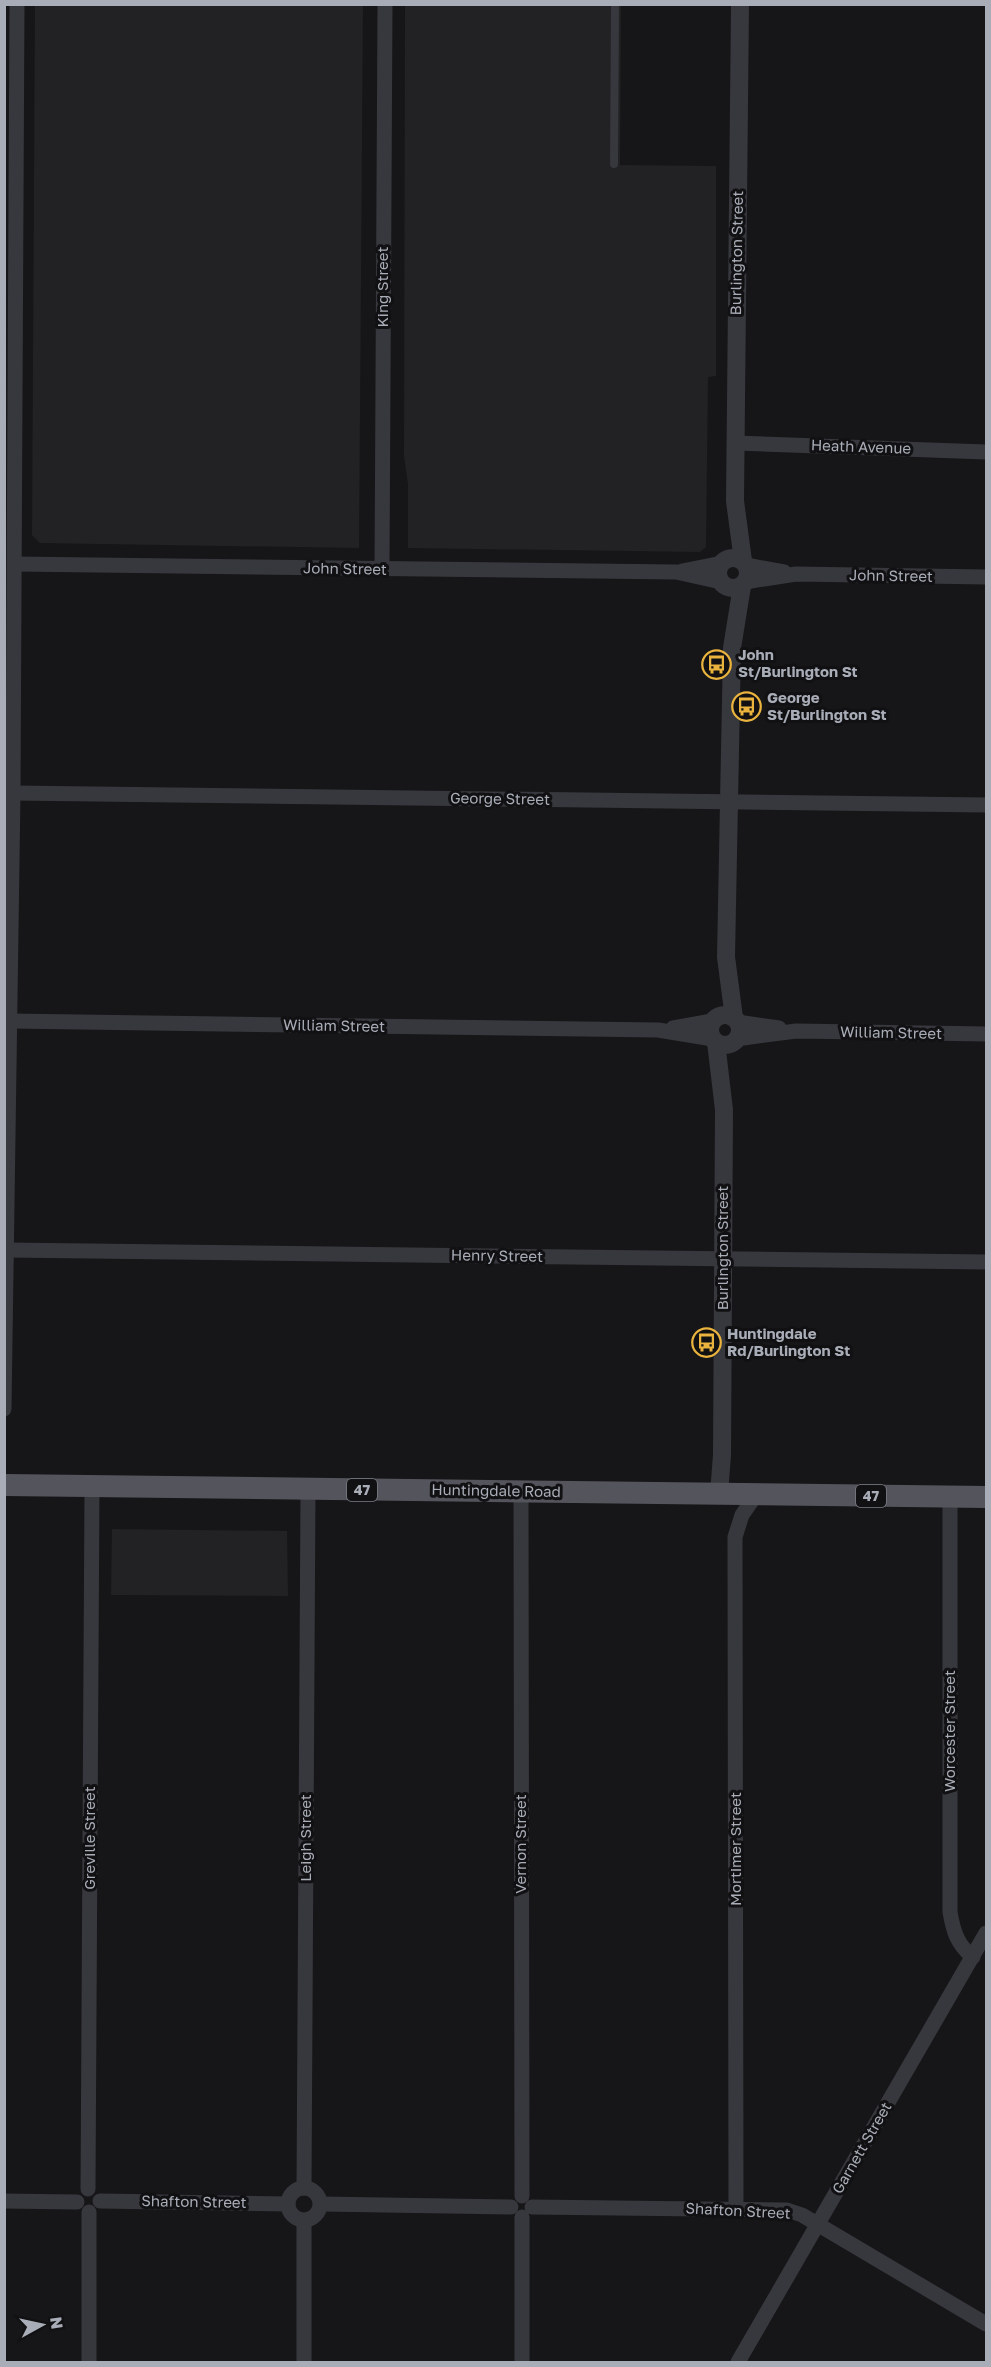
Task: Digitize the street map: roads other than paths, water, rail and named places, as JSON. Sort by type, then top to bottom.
[{"type":"main road","name":"Huntingdale Road","points":[[4,1485],[987,1497]]},
{"type":"street","points":[[4,1409],[13,793],[9,707],[15,564],[10,445],[17,4]]},
{"type":"street","name":"King Street","points":[[382,569],[384,4]]},
{"type":"street","name":"Burlington Street","points":[[719,1494],[722,1455],[724,1110],[735,501],[740,4]]},
{"type":"street","name":"Heath Avenue","points":[[735,443],[987,452]]},
{"type":"street","name":"John Street","points":[[15,564],[987,577]]},
{"type":"street","name":"George Street","points":[[13,793],[987,805]]},
{"type":"street","name":"William Street","points":[[10,1022],[987,1034]]},
{"type":"street","name":"Henry Street","points":[[7,1250],[987,1262]]},
{"type":"street","name":"Greville Street","points":[[88,2189],[92,1486]]},
{"type":"street","name":"Leigh Street","points":[[304,2188],[308,1489]]},
{"type":"street","name":"Vernon Street","points":[[521,1492],[522,2362]]},
{"type":"street","name":"Mortimer Street","points":[[736,2208],[735,1537],[742,1515],[756,1495]]},
{"type":"street","name":"Worcester Street","points":[[950,1497],[950,1912],[960,1947],[973,1957]]},
{"type":"street","name":"Garnett Street","points":[[738,2362],[987,1933]]},
{"type":"street","points":[[304,2188],[316,2193],[321,2204],[320,2210],[314,2217],[304,2221],[292,2215],[288,2204],[296,2190],[304,2188]]},
{"type":"street","points":[[4,2201],[83,2207],[98,2207],[100,2201],[96,2193],[88,2189],[81,2192],[83,2207],[89,2362]]},
{"type":"street","name":"Shafton Street","points":[[100,2201],[288,2204]]},
{"type":"street","name":"Shafton Street","points":[[321,2204],[787,2210],[796,2212],[987,2324]]},
{"type":"street","points":[[304,2221],[304,2362]]},
{"type":"lane","points":[[614,164],[615,4]]},
{"type":"place","name":"John St/Burlington St","points":[[717,664]]},
{"type":"place","name":"George St/Burlington St","points":[[746,707]]},
{"type":"place","name":"Huntingdale Rd/Burlington St","points":[[706,1343]]}]
